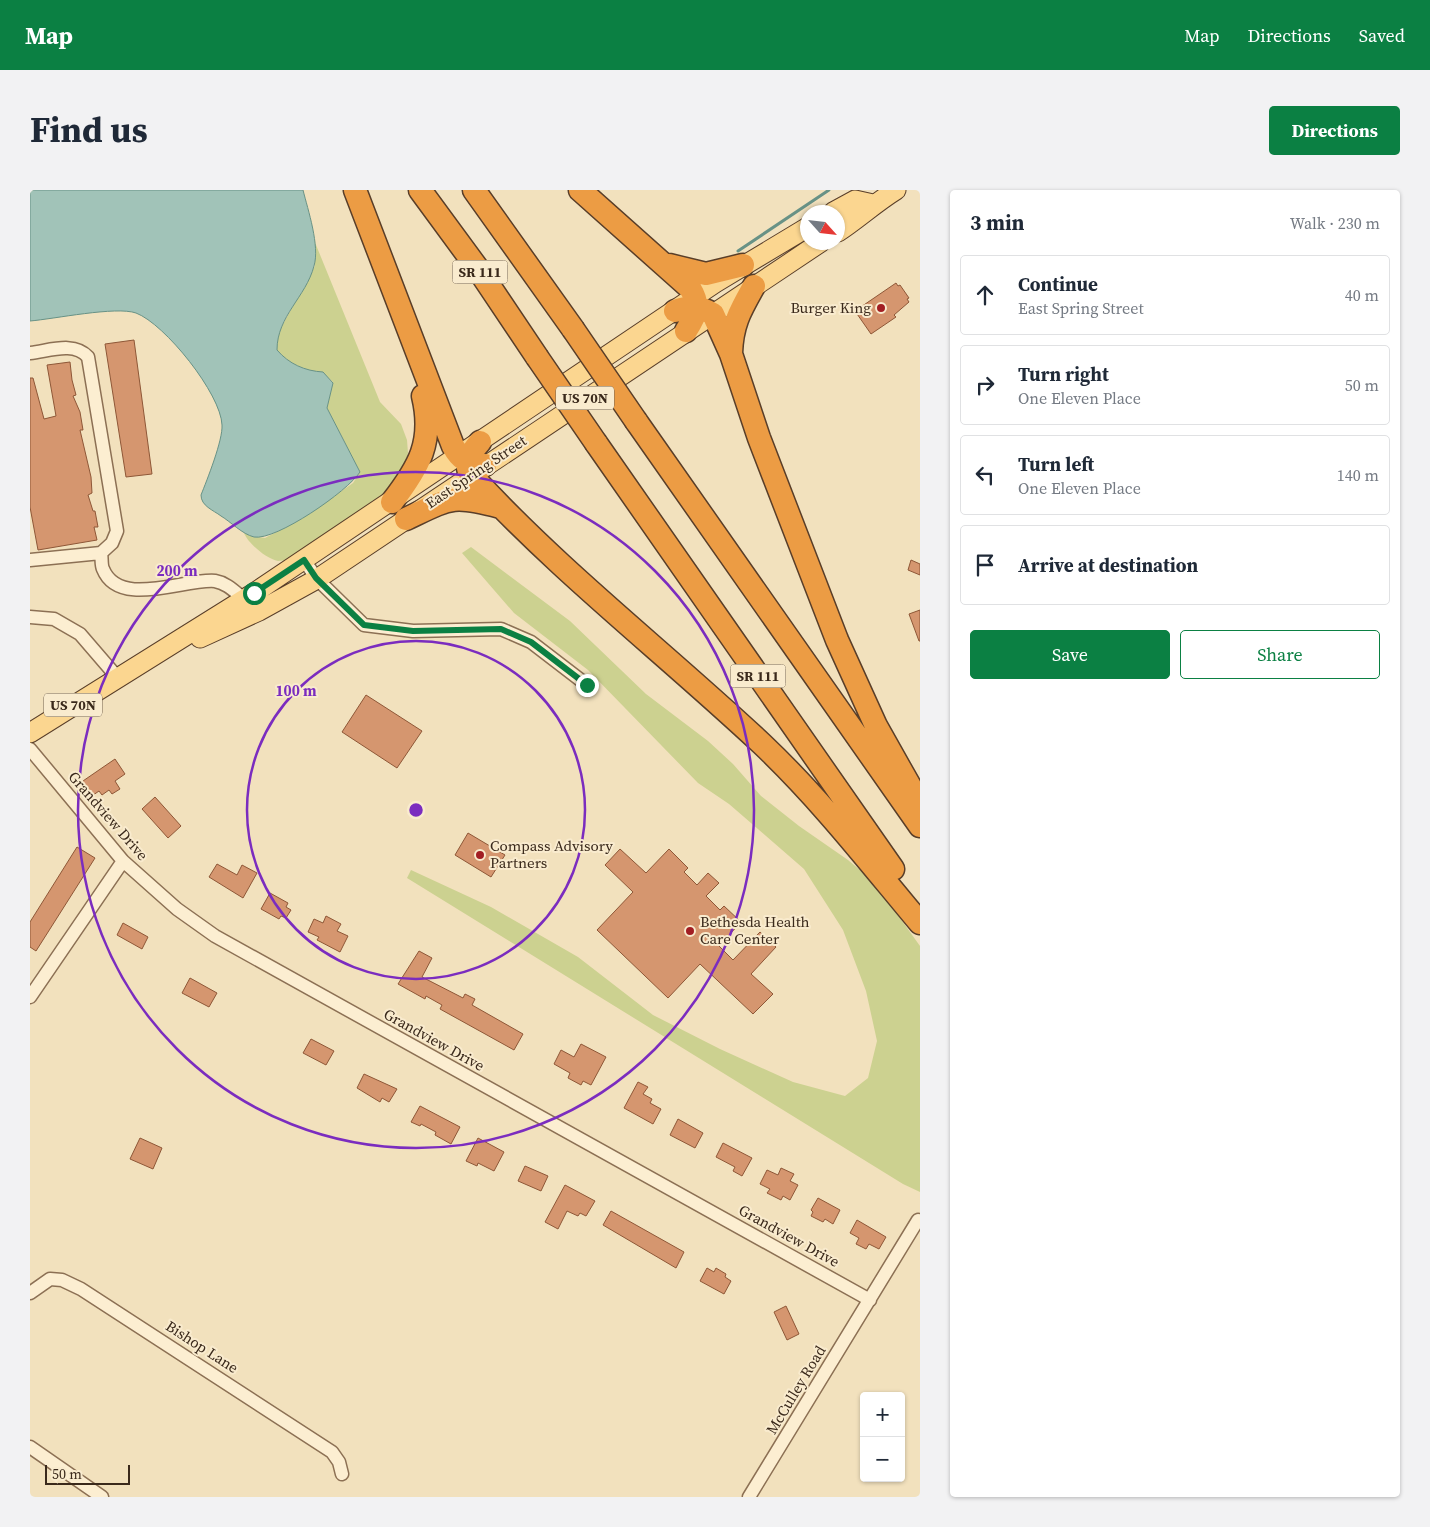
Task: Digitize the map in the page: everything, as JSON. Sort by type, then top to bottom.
[{"type":"highway","points":[[355,190],[452,446],[471,465],[500,507],[763,745],[828,812],[920,923]]},
{"type":"highway","name":"SR 111","points":[[420,190],[478,269],[596,443],[920,909]]},
{"type":"highway","name":"SR 111","points":[[474,190],[920,826]]},
{"type":"highway","points":[[580,190],[667,265],[690,288],[731,354],[759,438],[837,640],[876,726],[920,804]]},
{"type":"highway","points":[[667,265],[706,274],[743,265]]},
{"type":"highway","points":[[731,354],[736,318],[754,286]]},
{"type":"highway","points":[[675,311],[686,307],[702,306]]},
{"type":"highway","points":[[686,331],[702,306]]},
{"type":"highway","points":[[392,502],[411,477],[419,461],[427,434],[426,409],[410,339]]},
{"type":"highway","points":[[471,465],[480,442]]},
{"type":"highway","points":[[406,519],[446,500],[469,498],[500,507]]},
{"type":"main road","points":[[845,227],[873,204],[896,190]]},
{"type":"main road","points":[[845,206],[856,200],[873,204]]},
{"type":"main road","points":[[702,306],[743,265],[800,232]]},
{"type":"main road","points":[[702,306],[754,286],[809,250]]},
{"type":"main road","name":"East Spring Street","points":[[480,442],[675,311]]},
{"type":"main road","name":"East Spring Street","points":[[30,733],[244,599],[392,502],[471,465],[686,331]]},
{"type":"main road","name":"East Spring Street","points":[[117,677],[259,611],[316,578],[406,519],[471,465]]},
{"type":"street","points":[[30,353],[72,347],[83,351],[88,357],[117,531],[112,543],[101,553],[30,560]]},
{"type":"street","points":[[101,553],[103,569],[111,579],[126,588],[150,589],[214,581],[230,587],[244,599]]},
{"type":"street","points":[[304,560],[316,578],[364,625],[413,631],[501,629],[531,642],[587,685]]},
{"type":"street","points":[[30,616],[54,619],[80,634],[117,677]]},
{"type":"street","name":"Grandview Drive","points":[[30,749],[123,861],[177,910],[215,936],[870,1300]]},
{"type":"street","points":[[30,998],[123,861]]},
{"type":"street","name":"McCulley Road","points":[[749,1497],[918,1220]]},
{"type":"street","name":"Bishop Lane","points":[[30,1293],[50,1279],[62,1280],[81,1289],[332,1452],[339,1462],[342,1474]]},
{"type":"street","points":[[30,1447],[102,1497]]},
{"type":"green space","points":[[314,240],[380,402],[401,424],[407,440],[408,453],[402,476],[387,494],[290,559],[278,561],[273,560],[258,550],[244,533],[265,538],[301,519],[353,483],[360,472],[327,408],[333,382],[323,373],[310,371],[292,363],[277,350],[277,335],[315,266]]},
{"type":"green space","points":[[471,547],[570,621],[646,694],[708,741],[733,764],[761,796],[799,826],[848,860],[874,882],[920,946],[920,1192],[903,1184],[407,878],[411,870],[491,907],[578,957],[653,1015],[720,1049],[793,1082],[845,1096],[868,1078],[877,1041],[866,991],[843,930],[804,869],[729,804],[698,783],[588,670],[514,613],[462,553]]},
{"type":"water","points":[[30,190],[303,190],[316,248],[314,266],[305,287],[282,327],[278,338],[277,350],[298,366],[323,372],[333,383],[327,408],[360,472],[353,480],[311,513],[278,531],[264,536],[254,537],[245,533],[205,505],[201,495],[217,450],[222,425],[212,396],[190,362],[176,345],[148,320],[136,313],[127,311],[100,312],[30,321]]},
{"type":"building","name":"Burger King","points":[[896,283],[898,286],[900,285],[909,298],[907,299],[909,302],[894,315],[896,317],[871,334],[855,311]]},
{"type":"building","points":[[134,340],[152,474],[126,477],[105,344]]},
{"type":"building","points":[[70,362],[76,395],[73,396],[80,412],[83,430],[80,430],[91,477],[92,493],[88,495],[93,511],[95,511],[98,527],[94,527],[97,540],[38,550],[30,507],[30,378],[33,378],[44,419],[56,416],[47,365]]},
{"type":"building","points":[[911,560],[920,564],[920,575],[908,570]]},
{"type":"building","points":[[920,610],[920,641],[919,641],[909,614]]},
{"type":"building","points":[[366,695],[422,731],[397,768],[342,732]]},
{"type":"building","points":[[115,759],[125,774],[115,781],[120,789],[112,794],[109,790],[102,795],[99,791],[89,798],[80,783]]},
{"type":"building","points":[[155,797],[181,826],[168,838],[142,809]]},
{"type":"building","name":"Compass Advisory Partners","points":[[468,833],[505,855],[491,877],[455,855]]},
{"type":"building","points":[[77,847],[95,858],[36,951],[30,947],[30,922]]},
{"type":"building","name":"Bethesda Health Care Center","points":[[620,849],[646,873],[669,849],[688,868],[684,872],[697,885],[708,873],[719,883],[706,896],[720,910],[724,906],[741,922],[719,946],[733,960],[760,932],[776,947],[751,974],[773,994],[753,1014],[700,964],[668,998],[597,930],[633,892],[605,865]]},
{"type":"building","points":[[217,864],[237,875],[242,865],[257,873],[243,898],[209,877]]},
{"type":"building","points":[[270,893],[288,903],[286,907],[291,910],[286,918],[281,916],[279,919],[261,909]]},
{"type":"building","points":[[326,916],[341,924],[337,931],[348,936],[340,952],[317,940],[319,937],[308,932],[314,919],[323,923]]},
{"type":"building","points":[[123,923],[148,937],[142,949],[117,935]]},
{"type":"building","points":[[419,951],[432,958],[422,977],[463,998],[465,994],[475,999],[472,1005],[523,1034],[514,1050],[440,1009],[442,1005],[426,996],[425,999],[398,984]]},
{"type":"building","points":[[190,978],[217,993],[209,1007],[182,993]]},
{"type":"building","points":[[311,1039],[334,1051],[326,1065],[303,1053]]},
{"type":"building","points":[[581,1044],[606,1057],[591,1085],[583,1081],[581,1085],[568,1078],[570,1073],[554,1064],[561,1050],[574,1057]]},
{"type":"building","points":[[364,1074],[397,1089],[389,1102],[382,1098],[380,1102],[357,1088]]},
{"type":"building","points":[[638,1082],[648,1087],[643,1094],[652,1099],[650,1103],[661,1109],[653,1124],[624,1108]]},
{"type":"building","points":[[420,1106],[460,1127],[451,1144],[435,1135],[436,1132],[421,1124],[420,1126],[411,1122]]},
{"type":"building","points":[[678,1119],[703,1133],[695,1148],[670,1135]]},
{"type":"building","points":[[140,1138],[162,1148],[153,1169],[130,1159]]},
{"type":"building","points":[[478,1138],[504,1152],[494,1171],[478,1163],[477,1166],[466,1161]]},
{"type":"building","points":[[723,1143],[752,1158],[742,1176],[733,1171],[735,1167],[716,1157]]},
{"type":"building","points":[[525,1166],[548,1176],[541,1191],[518,1181]]},
{"type":"building","points":[[781,1168],[794,1174],[790,1181],[798,1185],[790,1200],[783,1196],[781,1200],[767,1193],[770,1189],[760,1184],[767,1170],[778,1175]]},
{"type":"building","points":[[565,1185],[595,1201],[586,1216],[580,1213],[578,1216],[567,1211],[558,1229],[545,1222]]},
{"type":"building","points":[[818,1198],[840,1210],[833,1224],[825,1219],[823,1222],[811,1216],[813,1212],[811,1210]]},
{"type":"building","points":[[611,1211],[684,1252],[676,1268],[603,1225]]},
{"type":"building","points":[[857,1220],[886,1237],[879,1249],[869,1244],[866,1249],[856,1244],[859,1238],[850,1233]]},
{"type":"building","points":[[707,1268],[714,1272],[716,1268],[726,1274],[725,1277],[731,1281],[724,1294],[700,1281]]},
{"type":"building","points":[[786,1306],[799,1334],[787,1340],[774,1312]]},
{"type":"waterway","points":[[738,251],[829,190]]},
{"type":"place","name":"Burger King","points":[[881,308]]},
{"type":"place","name":"Compass Advisory Partners","points":[[480,855]]},
{"type":"place","name":"Bethesda Health Care Center","points":[[690,931]]},
{"type":"route","points":[[254,593],[304,560],[316,578],[364,625],[413,631],[501,629],[531,642],[587,685]]}]
